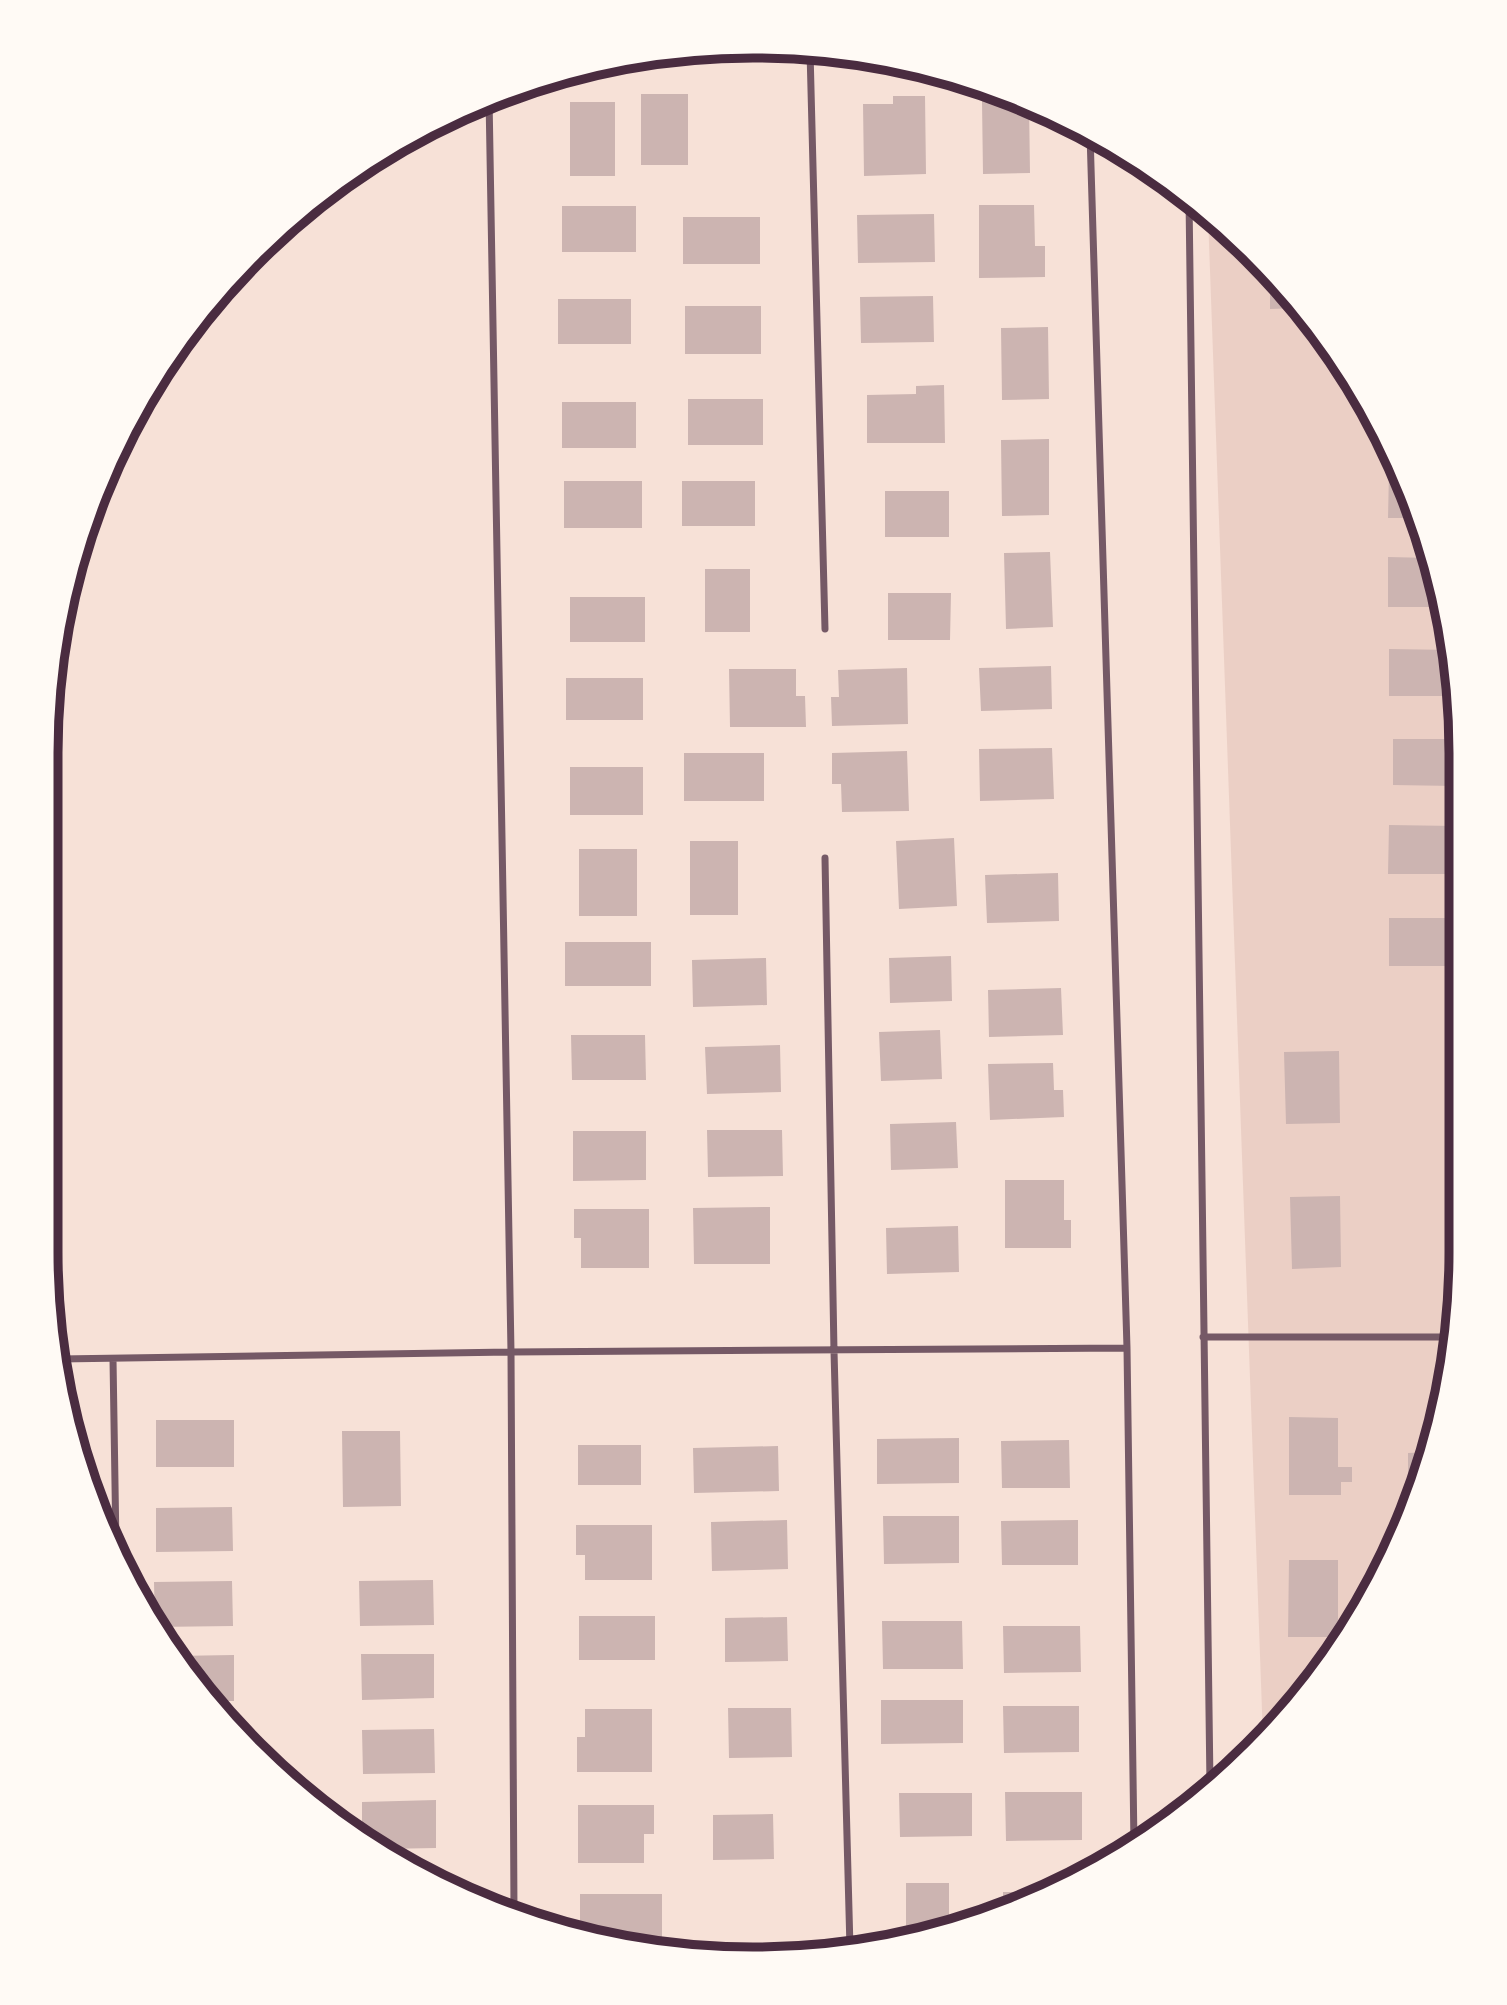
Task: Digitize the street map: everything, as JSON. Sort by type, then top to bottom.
[{"type":"street","points":[[810,60],[825,629]]},
{"type":"street","points":[[489,110],[511,1352],[514,1904]]},
{"type":"street","points":[[1090,145],[1126,1348],[1134,1834]]},
{"type":"street","points":[[1189,212],[1210,1777]]},
{"type":"street","points":[[825,858],[849,1940]]},
{"type":"street","points":[[1203,1337],[1444,1337]]},
{"type":"street","points":[[67,1359],[511,1352],[1126,1348]]},
{"type":"street","points":[[113,1359],[116,1528]]},
{"type":"shaded area","points":[[1208,227],[1277,295],[1305,330],[1332,367],[1377,446],[1396,487],[1426,573],[1436,618],[1448,708],[1449,1252],[1448,1297],[1436,1387],[1426,1432],[1412,1475],[1377,1559],[1332,1638],[1263,1725]]},
{"type":"building","points":[[641,94],[688,94],[688,165],[641,165]]},
{"type":"building","points":[[893,96],[925,96],[926,174],[864,176],[863,104],[893,104]]},
{"type":"building","points":[[982,101],[994,101],[1029,115],[1030,173],[983,174]]},
{"type":"building","points":[[570,102],[615,102],[615,176],[570,176]]},
{"type":"building","points":[[979,205],[1034,205],[1035,246],[1045,246],[1045,277],[979,278]]},
{"type":"building","points":[[562,206],[636,206],[636,252],[562,252]]},
{"type":"building","points":[[934,214],[935,262],[858,263],[857,215]]},
{"type":"building","points":[[683,217],[760,217],[760,264],[683,264]]},
{"type":"building","points":[[1270,288],[1288,308],[1270,309]]},
{"type":"building","points":[[933,296],[934,342],[861,343],[860,297]]},
{"type":"building","points":[[558,299],[631,299],[631,344],[558,344]]},
{"type":"building","points":[[685,306],[761,306],[761,354],[685,354]]},
{"type":"building","points":[[1048,327],[1049,399],[1002,400],[1001,328]]},
{"type":"building","points":[[944,385],[945,443],[867,443],[867,395],[916,394],[916,386]]},
{"type":"building","points":[[688,399],[763,399],[763,445],[688,445]]},
{"type":"building","points":[[562,402],[636,402],[636,448],[562,448]]},
{"type":"building","points":[[1049,439],[1049,515],[1002,516],[1001,440]]},
{"type":"building","points":[[1389,472],[1389,472],[1408,518],[1388,518]]},
{"type":"building","points":[[564,481],[642,481],[642,528],[564,528]]},
{"type":"building","points":[[682,481],[755,481],[755,526],[682,526]]},
{"type":"building","points":[[885,491],[949,491],[949,537],[885,537]]},
{"type":"building","points":[[1050,552],[1053,627],[1006,629],[1004,553]]},
{"type":"building","points":[[1388,557],[1421,558],[1434,607],[1388,607]]},
{"type":"building","points":[[705,569],[750,569],[750,632],[705,632]]},
{"type":"building","points":[[888,593],[951,593],[950,640],[888,640]]},
{"type":"building","points":[[570,597],[645,597],[645,642],[570,642]]},
{"type":"building","points":[[1389,649],[1441,650],[1447,696],[1389,696]]},
{"type":"building","points":[[1051,666],[1052,709],[981,711],[979,668]]},
{"type":"building","points":[[907,668],[908,724],[832,726],[831,697],[839,697],[838,670]]},
{"type":"building","points":[[729,669],[796,669],[796,696],[805,696],[806,727],[730,727]]},
{"type":"building","points":[[566,678],[643,678],[643,720],[566,720]]},
{"type":"building","points":[[1393,739],[1449,739],[1449,786],[1393,785]]},
{"type":"building","points":[[1052,748],[1054,799],[980,801],[979,749]]},
{"type":"building","points":[[907,751],[909,811],[842,812],[841,784],[832,784],[832,753]]},
{"type":"building","points":[[684,753],[764,753],[764,801],[684,801]]},
{"type":"building","points":[[570,767],[643,767],[643,815],[570,815]]},
{"type":"building","points":[[1389,825],[1449,826],[1449,874],[1388,874]]},
{"type":"building","points":[[954,838],[957,906],[899,909],[896,841]]},
{"type":"building","points":[[690,841],[738,841],[738,915],[690,915]]},
{"type":"building","points":[[579,849],[637,849],[637,916],[579,916]]},
{"type":"building","points":[[1058,873],[1059,921],[987,923],[985,875]]},
{"type":"building","points":[[1389,918],[1449,918],[1449,966],[1389,966]]},
{"type":"building","points":[[565,942],[651,942],[651,986],[565,986]]},
{"type":"building","points":[[951,956],[952,1001],[890,1003],[889,958]]},
{"type":"building","points":[[766,958],[767,1005],[693,1007],[692,960]]},
{"type":"building","points":[[1061,988],[1063,1035],[989,1037],[988,990]]},
{"type":"building","points":[[940,1030],[942,1079],[881,1081],[879,1032]]},
{"type":"building","points":[[571,1035],[645,1035],[646,1080],[572,1080]]},
{"type":"building","points":[[780,1045],[781,1092],[707,1094],[705,1047]]},
{"type":"building","points":[[1339,1051],[1340,1123],[1286,1124],[1284,1052]]},
{"type":"building","points":[[1053,1063],[1054,1090],[1063,1090],[1064,1117],[990,1120],[988,1064]]},
{"type":"building","points":[[956,1122],[958,1168],[891,1170],[890,1124]]},
{"type":"building","points":[[707,1130],[782,1130],[783,1176],[708,1177]]},
{"type":"building","points":[[573,1131],[646,1131],[646,1180],[573,1181]]},
{"type":"building","points":[[1005,1180],[1064,1180],[1064,1220],[1071,1220],[1071,1248],[1005,1248]]},
{"type":"building","points":[[1340,1196],[1341,1267],[1292,1269],[1290,1197]]},
{"type":"building","points":[[770,1207],[770,1264],[694,1264],[693,1208]]},
{"type":"building","points":[[574,1209],[649,1209],[649,1268],[581,1268],[581,1238],[574,1238]]},
{"type":"building","points":[[958,1226],[959,1272],[887,1274],[886,1228]]},
{"type":"building","points":[[1289,1417],[1338,1418],[1338,1467],[1352,1467],[1352,1482],[1341,1482],[1341,1495],[1289,1495]]},
{"type":"building","points":[[156,1420],[234,1420],[234,1467],[156,1467]]},
{"type":"building","points":[[342,1431],[400,1431],[401,1506],[343,1507]]},
{"type":"building","points":[[959,1438],[959,1483],[877,1484],[877,1439]]},
{"type":"building","points":[[1069,1440],[1070,1488],[1002,1488],[1001,1441]]},
{"type":"building","points":[[578,1445],[641,1445],[641,1485],[578,1485]]},
{"type":"building","points":[[778,1446],[779,1491],[694,1493],[693,1448]]},
{"type":"building","points":[[1419,1452],[1408,1486],[1408,1453]]},
{"type":"building","points":[[232,1507],[233,1551],[156,1552],[156,1508]]},
{"type":"building","points":[[883,1516],[959,1516],[959,1563],[884,1564]]},
{"type":"building","points":[[787,1520],[788,1569],[712,1571],[711,1522]]},
{"type":"building","points":[[1078,1520],[1078,1565],[1002,1565],[1001,1521]]},
{"type":"building","points":[[576,1525],[652,1525],[652,1580],[585,1580],[585,1555],[576,1555]]},
{"type":"building","points":[[1289,1560],[1338,1560],[1338,1628],[1333,1637],[1288,1637]]},
{"type":"building","points":[[433,1580],[434,1625],[360,1626],[359,1581]]},
{"type":"building","points":[[232,1581],[233,1626],[168,1627],[155,1605],[154,1582]]},
{"type":"building","points":[[579,1616],[655,1616],[655,1660],[579,1660]]},
{"type":"building","points":[[787,1617],[788,1661],[725,1662],[725,1618]]},
{"type":"building","points":[[882,1621],[962,1621],[963,1669],[883,1669]]},
{"type":"building","points":[[1003,1626],[1080,1626],[1081,1672],[1004,1673]]},
{"type":"building","points":[[361,1654],[434,1654],[434,1698],[362,1700]]},
{"type":"building","points":[[234,1655],[234,1701],[223,1701],[188,1656]]},
{"type":"building","points":[[881,1700],[963,1700],[963,1743],[881,1744]]},
{"type":"building","points":[[1003,1706],[1079,1706],[1079,1752],[1004,1753]]},
{"type":"building","points":[[728,1708],[791,1708],[792,1757],[729,1758]]},
{"type":"building","points":[[585,1709],[652,1709],[652,1772],[577,1772],[577,1737],[585,1737]]},
{"type":"building","points":[[434,1729],[435,1773],[363,1774],[362,1730]]},
{"type":"building","points":[[1005,1792],[1082,1792],[1082,1840],[1006,1841]]},
{"type":"building","points":[[899,1793],[972,1793],[972,1836],[900,1837]]},
{"type":"building","points":[[436,1800],[436,1848],[397,1849],[367,1830],[362,1826],[362,1802]]},
{"type":"building","points":[[578,1805],[654,1805],[654,1834],[644,1834],[644,1863],[578,1863]]},
{"type":"building","points":[[773,1814],[774,1859],[713,1860],[713,1815]]},
{"type":"building","points":[[906,1883],[949,1883],[949,1919],[906,1930]]},
{"type":"building","points":[[1026,1891],[1003,1900],[1003,1892]]},
{"type":"building","points":[[580,1894],[662,1894],[662,1937],[637,1937],[580,1926]]}]
